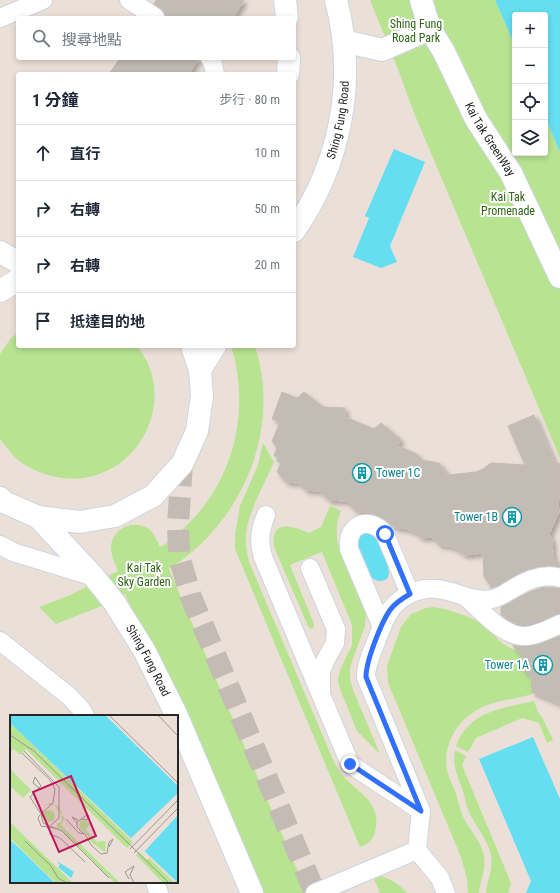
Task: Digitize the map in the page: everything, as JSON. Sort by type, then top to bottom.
[{"type":"main road","points":[[285,0],[287,16]]},
{"type":"main road","name":"Shing Fung Road","points":[[296,228],[306,214],[322,182],[334,148],[342,113],[346,77],[344,41],[336,0]]},
{"type":"main road","name":"Kai Tak GreenWay","points":[[421,0],[430,29],[444,52],[476,119],[511,173],[560,277]]},
{"type":"main road","points":[[344,41],[382,50],[430,29]]},
{"type":"main road","points":[[288,72],[289,60]]},
{"type":"main road","points":[[0,252],[16,261]]},
{"type":"main road","points":[[0,291],[16,281]]},
{"type":"main road","name":"Shing Fung Road","points":[[0,498],[4,502],[38,517],[80,522],[116,516],[153,496],[182,464],[197,431],[202,396],[200,370],[193,348]]},
{"type":"main road","points":[[200,370],[214,348]]},
{"type":"main road","name":"Shing Fung Road","points":[[38,517],[94,577],[114,602],[144,650],[176,715]]},
{"type":"main road","name":"Shing Fung Road","points":[[178,720],[252,893]]},
{"type":"lane","points":[[0,18],[43,0]]},
{"type":"lane","points":[[129,0],[153,16]]},
{"type":"lane","points":[[211,60],[215,72]]},
{"type":"lane","points":[[266,514],[260,536],[260,547],[263,557],[350,764],[421,811]]},
{"type":"lane","points":[[382,627],[349,549],[348,540],[352,531],[360,525],[370,524],[379,527],[385,534],[410,594]]},
{"type":"lane","points":[[0,545],[13,552],[94,577]]},
{"type":"lane","points":[[310,568],[336,629],[334,643],[321,672],[321,697]]},
{"type":"lane","points":[[446,893],[440,878],[417,850],[421,811],[366,677],[368,662],[391,609],[400,600],[410,594],[421,590],[434,588],[446,590],[467,598],[480,600],[492,599],[540,577],[550,576],[560,578]]},
{"type":"lane","points":[[467,598],[501,628],[511,634],[523,636],[534,634],[560,624]]},
{"type":"lane","points":[[0,641],[70,697],[84,715]]},
{"type":"lane","points":[[315,892],[417,850]]},
{"type":"lane","points":[[155,883],[159,893]]},
{"type":"green space","name":"Kai Tak Promenade","points":[[370,0],[495,0],[512,39],[512,156],[548,156],[548,124],[560,152],[560,458],[414,113]]},
{"type":"green space","points":[[16,334],[16,348],[138,348],[150,369],[155,393],[152,417],[142,439],[127,458],[106,471],[83,478],[56,477],[36,471],[18,460],[13,455],[0,439],[0,354],[11,338]]},
{"type":"green space","name":"Kai Tak Sky Garden","points":[[232,348],[255,348],[262,378],[263,410],[259,441],[250,472],[235,500],[217,527],[195,550],[169,569],[307,893],[253,893],[125,594],[99,607],[56,624],[39,607],[70,595],[118,571],[112,555],[111,545],[120,529],[131,525],[143,526],[149,529],[160,547],[169,542],[181,531],[208,501],[220,481],[229,460],[235,438],[239,415],[237,369]]},
{"type":"green space","points":[[263,443],[274,462],[253,507],[247,525],[246,548],[249,562],[334,762],[343,776],[369,800],[376,814],[374,835],[370,841],[360,847],[235,549],[235,535],[240,506],[258,465]]},
{"type":"green space","points":[[330,506],[341,511],[337,527],[338,544],[366,612],[365,626],[350,667],[350,679],[353,690],[380,754],[357,731],[340,689],[338,680],[340,670],[352,645],[352,625],[322,552],[290,565],[314,624],[314,627],[311,629],[308,626],[274,547],[274,538],[279,528],[284,526],[296,528],[309,533],[321,527]]},
{"type":"green space","points":[[434,607],[461,614],[481,623],[489,628],[503,643],[520,651],[538,692],[484,706],[477,710],[469,715],[456,729],[448,746],[446,765],[448,774],[463,816],[483,852],[484,866],[479,893],[468,893],[467,879],[461,857],[388,683],[387,666],[401,627],[411,614],[426,608]]},
{"type":"green space","points":[[534,701],[538,712],[553,740],[547,743],[539,723],[522,718],[476,738],[468,752],[456,746],[462,734],[469,725],[478,718],[499,709]]},
{"type":"green space","points":[[455,750],[466,756],[462,765],[511,883],[508,893],[486,893],[491,871],[490,851],[486,841],[470,815],[456,772],[454,762]]},
{"type":"green space","points":[[381,876],[396,883],[407,893],[380,893],[374,879]]},
{"type":"water","points":[[495,0],[560,0],[560,152],[548,124],[548,12],[512,12],[512,39]]},
{"type":"water","points":[[394,149],[425,162],[390,246],[397,262],[381,268],[353,257],[369,218],[365,216]]},
{"type":"water","points":[[368,533],[373,535],[377,540],[386,560],[389,574],[388,578],[385,580],[377,581],[371,576],[359,549],[359,537],[362,534]]},
{"type":"water","points":[[533,737],[560,799],[560,893],[526,893],[531,881],[479,759]]},
{"type":"building","points":[[156,0],[244,0],[234,16],[165,16],[164,12],[154,4]]},
{"type":"building","points":[[119,60],[197,60],[190,72],[110,72]]},
{"type":"building","points":[[282,392],[297,398],[304,392],[323,407],[345,408],[345,417],[374,429],[381,423],[400,439],[398,446],[415,453],[422,460],[439,463],[448,475],[476,472],[491,463],[525,465],[508,426],[534,415],[554,462],[560,464],[559,512],[549,534],[552,540],[553,557],[560,567],[548,566],[533,568],[491,588],[484,577],[483,553],[464,555],[449,546],[439,545],[432,537],[421,538],[414,532],[391,525],[377,515],[367,512],[357,512],[346,501],[329,500],[319,491],[305,490],[299,483],[286,482],[277,472],[281,463],[277,461],[278,457],[274,456],[277,448],[272,441],[280,422],[272,419]]},
{"type":"building","points":[[544,587],[560,588],[560,614],[526,625],[512,622],[501,615],[501,607],[529,592]]},
{"type":"building","points":[[560,636],[560,704],[532,692],[531,678],[522,668],[522,657],[513,645],[534,645]]},
{"type":"tunnel","points":[[182,464],[178,525],[179,556],[191,597],[315,893]]},
{"type":"place","name":"Tower 1C","points":[[362,473]]},
{"type":"place","name":"Tower 1B","points":[[512,517]]},
{"type":"place","name":"Tower 1A","points":[[543,665]]},
{"type":"route","points":[[350,764],[421,811],[366,677],[368,662],[385,619],[391,609],[400,600],[410,594],[385,534]]},
{"type":"park label","name":"Shing Fung Road Park","points":[[416,31]]}]
